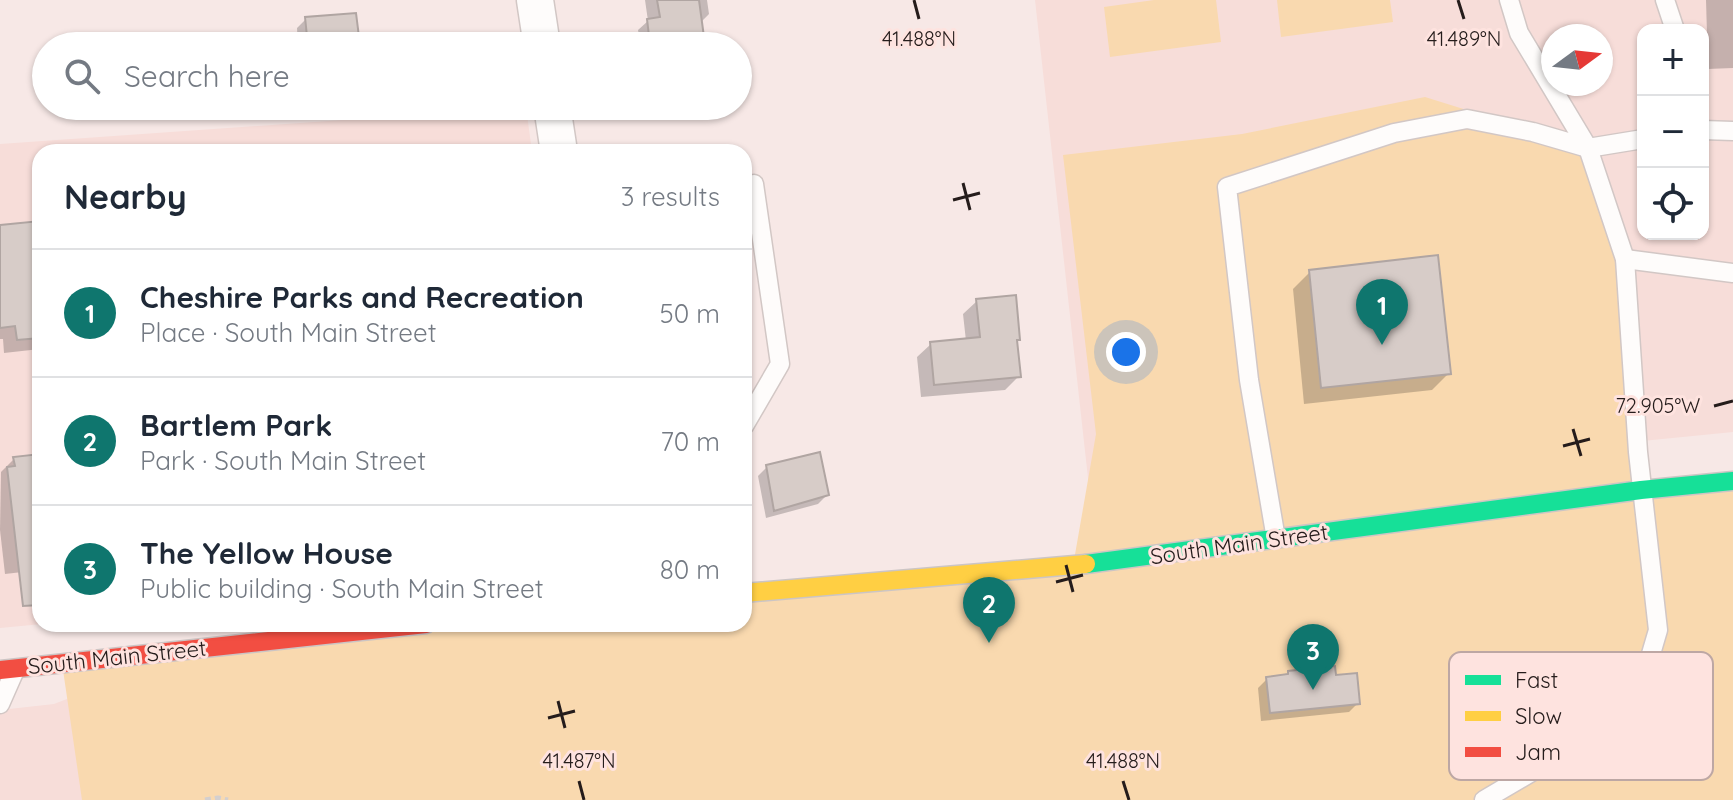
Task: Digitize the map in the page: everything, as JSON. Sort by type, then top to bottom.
[{"type":"highway","name":"South Main Street","points":[[752,590],[1073,566],[1641,490],[1733,481]]},
{"type":"highway","name":"South Main Street","points":[[8,669],[352,632]]},
{"type":"street","points":[[535,0],[540,32]]},
{"type":"street","points":[[554,120],[558,144]]},
{"type":"lane","points":[[1509,0],[1519,33],[1588,148],[1625,259],[1641,490],[1658,630],[1652,652]]},
{"type":"lane","points":[[1665,0],[1673,24]]},
{"type":"lane","points":[[1276,539],[1249,380],[1227,187],[1394,133],[1467,119],[1533,132],[1588,148],[1637,140]]},
{"type":"lane","points":[[1709,130],[1733,131]]},
{"type":"lane","points":[[752,184],[780,364],[752,412]]},
{"type":"lane","points":[[1625,259],[1733,273]]},
{"type":"lane","points":[[0,704],[8,669]]},
{"type":"lane","points":[[1484,800],[1518,780]]},
{"type":"path","points":[[205,800],[228,800]]},
{"type":"shaded area","points":[[1035,0],[1733,0],[1733,432],[1090,496]]},
{"type":"shaded area","points":[[1154,0],[1216,0],[1221,42],[1110,57],[1104,7]]},
{"type":"shaded area","points":[[1277,0],[1390,0],[1393,22],[1281,37]]},
{"type":"shaded area","points":[[1425,97],[1588,148],[1625,259],[1641,489],[1733,481],[1733,800],[82,800],[62,663],[352,632],[752,632],[752,592],[1073,566],[1096,434],[1063,155],[1242,134]]},
{"type":"shaded area","points":[[341,120],[528,120],[531,144],[32,144],[32,625],[0,628],[0,144]]},
{"type":"shaded area","points":[[72,697],[86,800],[0,800],[0,710],[54,704]]},
{"type":"building","points":[[657,0],[699,0],[703,32],[649,32],[647,19],[660,17]]},
{"type":"building","points":[[356,13],[358,32],[307,32],[305,17]]},
{"type":"building","points":[[32,222],[32,339],[17,340],[15,326],[0,328],[0,225]]},
{"type":"building","points":[[1438,255],[1451,374],[1321,388],[1309,270]]},
{"type":"building","points":[[1016,295],[1021,377],[934,385],[930,342],[980,337],[976,299]]},
{"type":"building","points":[[820,452],[829,495],[774,511],[766,465]]},
{"type":"building","points":[[32,455],[32,605],[23,606],[7,467],[15,466],[13,457]]},
{"type":"building","points":[[1335,666],[1336,675],[1357,673],[1360,704],[1270,713],[1266,677],[1288,674],[1288,671]]},
{"type":"traffic: fast","points":[[1086,564],[1641,490],[1733,481]]},
{"type":"traffic: slow","points":[[752,592],[1086,564]]},
{"type":"traffic: jam","points":[[0,670],[352,632]]},
{"type":"place","name":"Cheshire Parks and Recreation","points":[[1382,345]]},
{"type":"place","name":"Bartlem Park","points":[[989,643]]},
{"type":"place","name":"The Yellow House","points":[[1313,690]]}]
